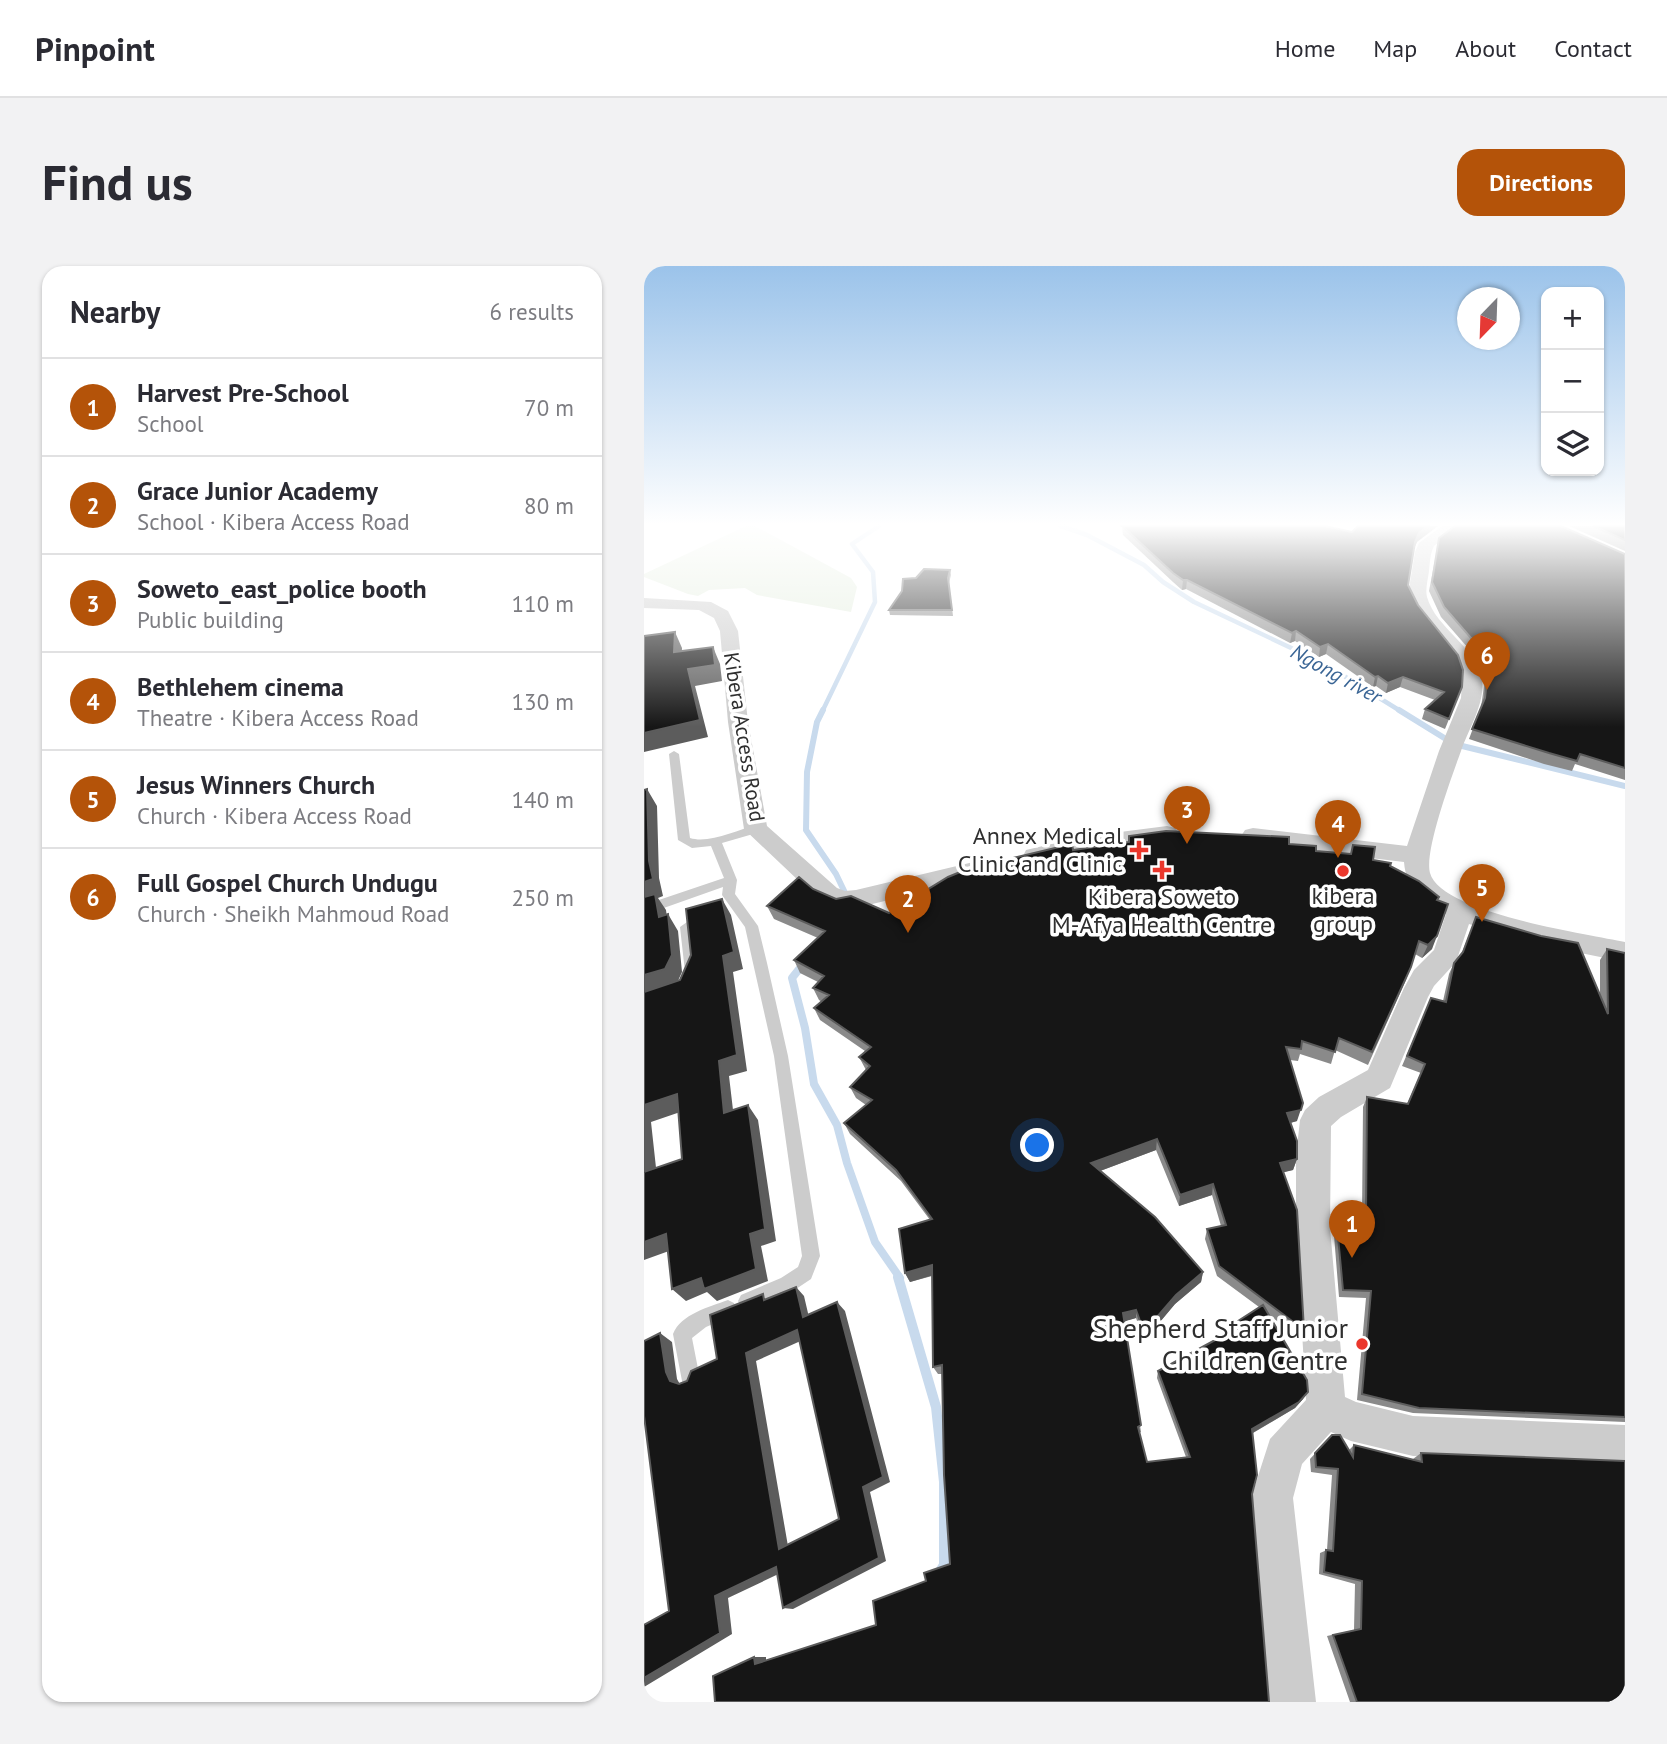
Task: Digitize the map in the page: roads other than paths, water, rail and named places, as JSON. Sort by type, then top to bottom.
[{"type":"street","points":[[1417,593],[1423,609],[1466,663],[1472,680],[1471,698],[1416,855],[1416,878],[1460,911],[1519,931],[1625,952]]},
{"type":"street","name":"Kibera Access Road","points":[[644,603],[699,605],[711,607],[722,615],[729,631],[738,722],[756,829],[828,894],[849,900],[1081,845],[1165,834],[1193,834]]},
{"type":"street","points":[[1234,835],[1416,855]]},
{"type":"street","points":[[1292,1702],[1272,1498],[1284,1453],[1326,1408],[1325,1347],[1317,1290],[1311,1192],[1316,1120],[1331,1107],[1379,1079],[1414,996],[1424,978],[1446,955],[1460,911]]},
{"type":"street","points":[[1326,1408],[1351,1421],[1413,1436],[1625,1445]]},
{"type":"lane","points":[[674,754],[684,840],[692,844],[715,841],[756,829]]},
{"type":"lane","points":[[691,1379],[682,1334],[699,1320],[787,1285],[805,1273],[811,1256],[781,1056],[751,926],[728,895],[732,880],[715,841]]},
{"type":"lane","points":[[644,910],[732,880]]},
{"type":"lane","points":[[683,991],[692,972],[687,927]]},
{"type":"waterway","points":[[822,712],[875,602],[874,593]]},
{"type":"waterway","name":"Ngong river","points":[[1180,593],[1323,663],[1402,712]]},
{"type":"waterway","name":"Ngong river","points":[[1399,710],[1454,744],[1625,786]]},
{"type":"waterway","points":[[822,712],[817,722],[807,772],[806,830],[836,874],[848,899]]},
{"type":"waterway","points":[[804,963],[792,978],[805,1028],[814,1084],[837,1125],[847,1163],[875,1242],[900,1278]]},
{"type":"waterway","points":[[898,1277],[936,1407],[944,1482],[944,1565],[939,1573]]},
{"type":"place","name":"Full Gospel Church Undugu","points":[[1487,690]]},
{"type":"place","name":"Soweto_east_police booth","points":[[1187,844]]},
{"type":"place","name":"Annex Medical Clinic and Clinic","points":[[1139,850]]},
{"type":"place","name":"Bethlehem cinema","points":[[1338,858]]},
{"type":"place","name":"Kibera Soweto M-Afya Health Centre","points":[[1162,870]]},
{"type":"place","name":"kibera group","points":[[1343,871]]},
{"type":"place","name":"Jesus Winners Church","points":[[1482,922]]},
{"type":"place","name":"Grace Junior Academy","points":[[908,933]]},
{"type":"place","name":"Harvest Pre-School","points":[[1352,1258]]},
{"type":"place","name":"Shepherd Staff Junior Children Centre","points":[[1362,1344]]}]
